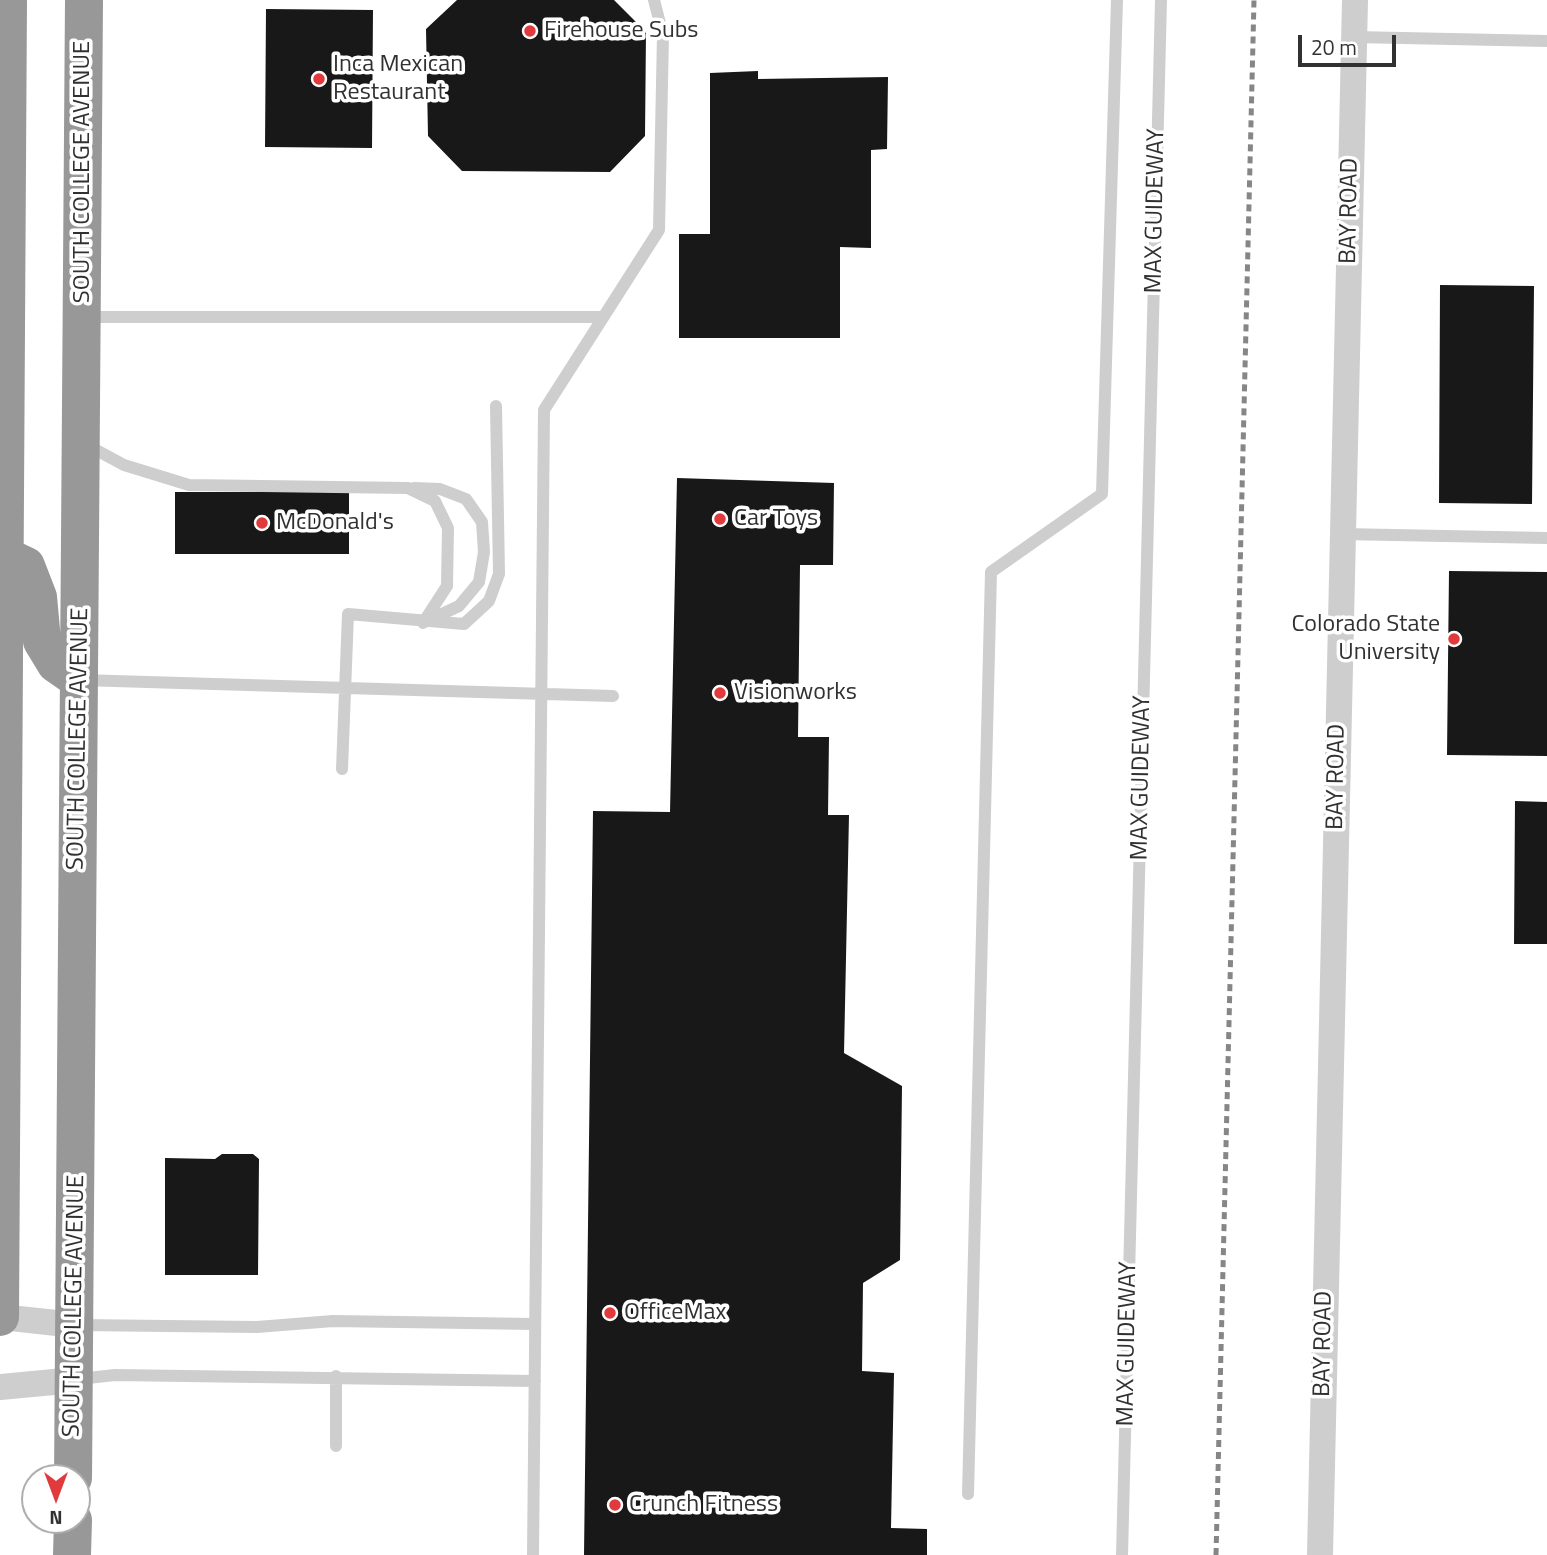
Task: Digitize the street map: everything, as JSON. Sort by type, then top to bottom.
[{"type":"highway","points":[[0,1317],[5,556],[2,460],[8,0]]},
{"type":"highway","name":"SOUTH COLLEGE AVENUE","points":[[73,1464],[84,0]]},
{"type":"highway","points":[[5,556],[26,566],[38,597],[42,641],[56,664],[79,680]]},
{"type":"highway","points":[[72,1555],[73,1534]]},
{"type":"street","name":"BAY ROAD","points":[[1320,1555],[1355,0]]},
{"type":"street","points":[[0,1317],[75,1325]]},
{"type":"street","points":[[0,1387],[75,1380]]},
{"type":"lane","points":[[533,1555],[544,410],[659,230],[663,35],[654,0]]},
{"type":"lane","points":[[968,1494],[991,572],[1101,494],[1117,0]]},
{"type":"lane","name":"MAX GUIDEWAY","points":[[1122,1555],[1161,0]]},
{"type":"lane","points":[[1354,37],[1547,41]]},
{"type":"lane","points":[[82,317],[603,317]]},
{"type":"lane","points":[[342,769],[348,614],[423,623],[464,624],[489,601],[499,574],[496,406]]},
{"type":"lane","points":[[82,442],[124,465],[189,485],[440,489],[466,499],[482,522],[484,552],[480,582],[458,606],[423,623]]},
{"type":"lane","points":[[408,488],[435,501],[449,528],[447,586],[423,623]]},
{"type":"lane","points":[[1342,534],[1547,537]]},
{"type":"lane","points":[[79,680],[613,696]]},
{"type":"lane","points":[[75,1325],[257,1328],[333,1321],[535,1324]]},
{"type":"lane","points":[[75,1380],[115,1375],[336,1376],[535,1381]]},
{"type":"lane","points":[[335,1446],[336,1376]]},
{"type":"building","points":[[457,0],[614,0],[646,32],[645,136],[610,172],[462,171],[428,136],[426,29]]},
{"type":"building","name":"Inca Mexican Restaurant","points":[[266,9],[373,10],[372,148],[265,147]]},
{"type":"building","points":[[758,71],[758,79],[888,77],[887,149],[871,150],[871,248],[840,247],[840,338],[679,338],[679,234],[710,234],[710,73]]},
{"type":"building","points":[[1440,285],[1534,286],[1532,504],[1439,503]]},
{"type":"building","points":[[677,478],[834,483],[833,565],[800,565],[798,737],[829,737],[828,815],[849,815],[844,1053],[902,1086],[900,1260],[863,1283],[862,1371],[894,1373],[891,1528],[927,1529],[927,1555],[584,1555],[593,811],[670,812]]},
{"type":"building","name":"McDonald's","points":[[175,492],[349,492],[349,554],[175,554]]},
{"type":"building","points":[[1449,571],[1547,572],[1547,756],[1447,755]]},
{"type":"building","points":[[1515,801],[1547,802],[1547,944],[1514,944]]},
{"type":"building","points":[[222,1154],[253,1154],[259,1159],[258,1275],[165,1275],[165,1158],[215,1159]]},
{"type":"railway","points":[[1216,1555],[1254,0]]},
{"type":"place","name":"Firehouse Subs","points":[[530,31]]},
{"type":"place","name":"Inca Mexican Restaurant","points":[[319,79]]},
{"type":"place","name":"Car Toys","points":[[720,519]]},
{"type":"place","name":"McDonald's","points":[[262,523]]},
{"type":"place","name":"Colorado State University","points":[[1454,639]]},
{"type":"place","name":"Visionworks","points":[[720,693]]},
{"type":"place","name":"OfficeMax","points":[[610,1313]]},
{"type":"place","name":"Crunch Fitness","points":[[615,1505]]}]
